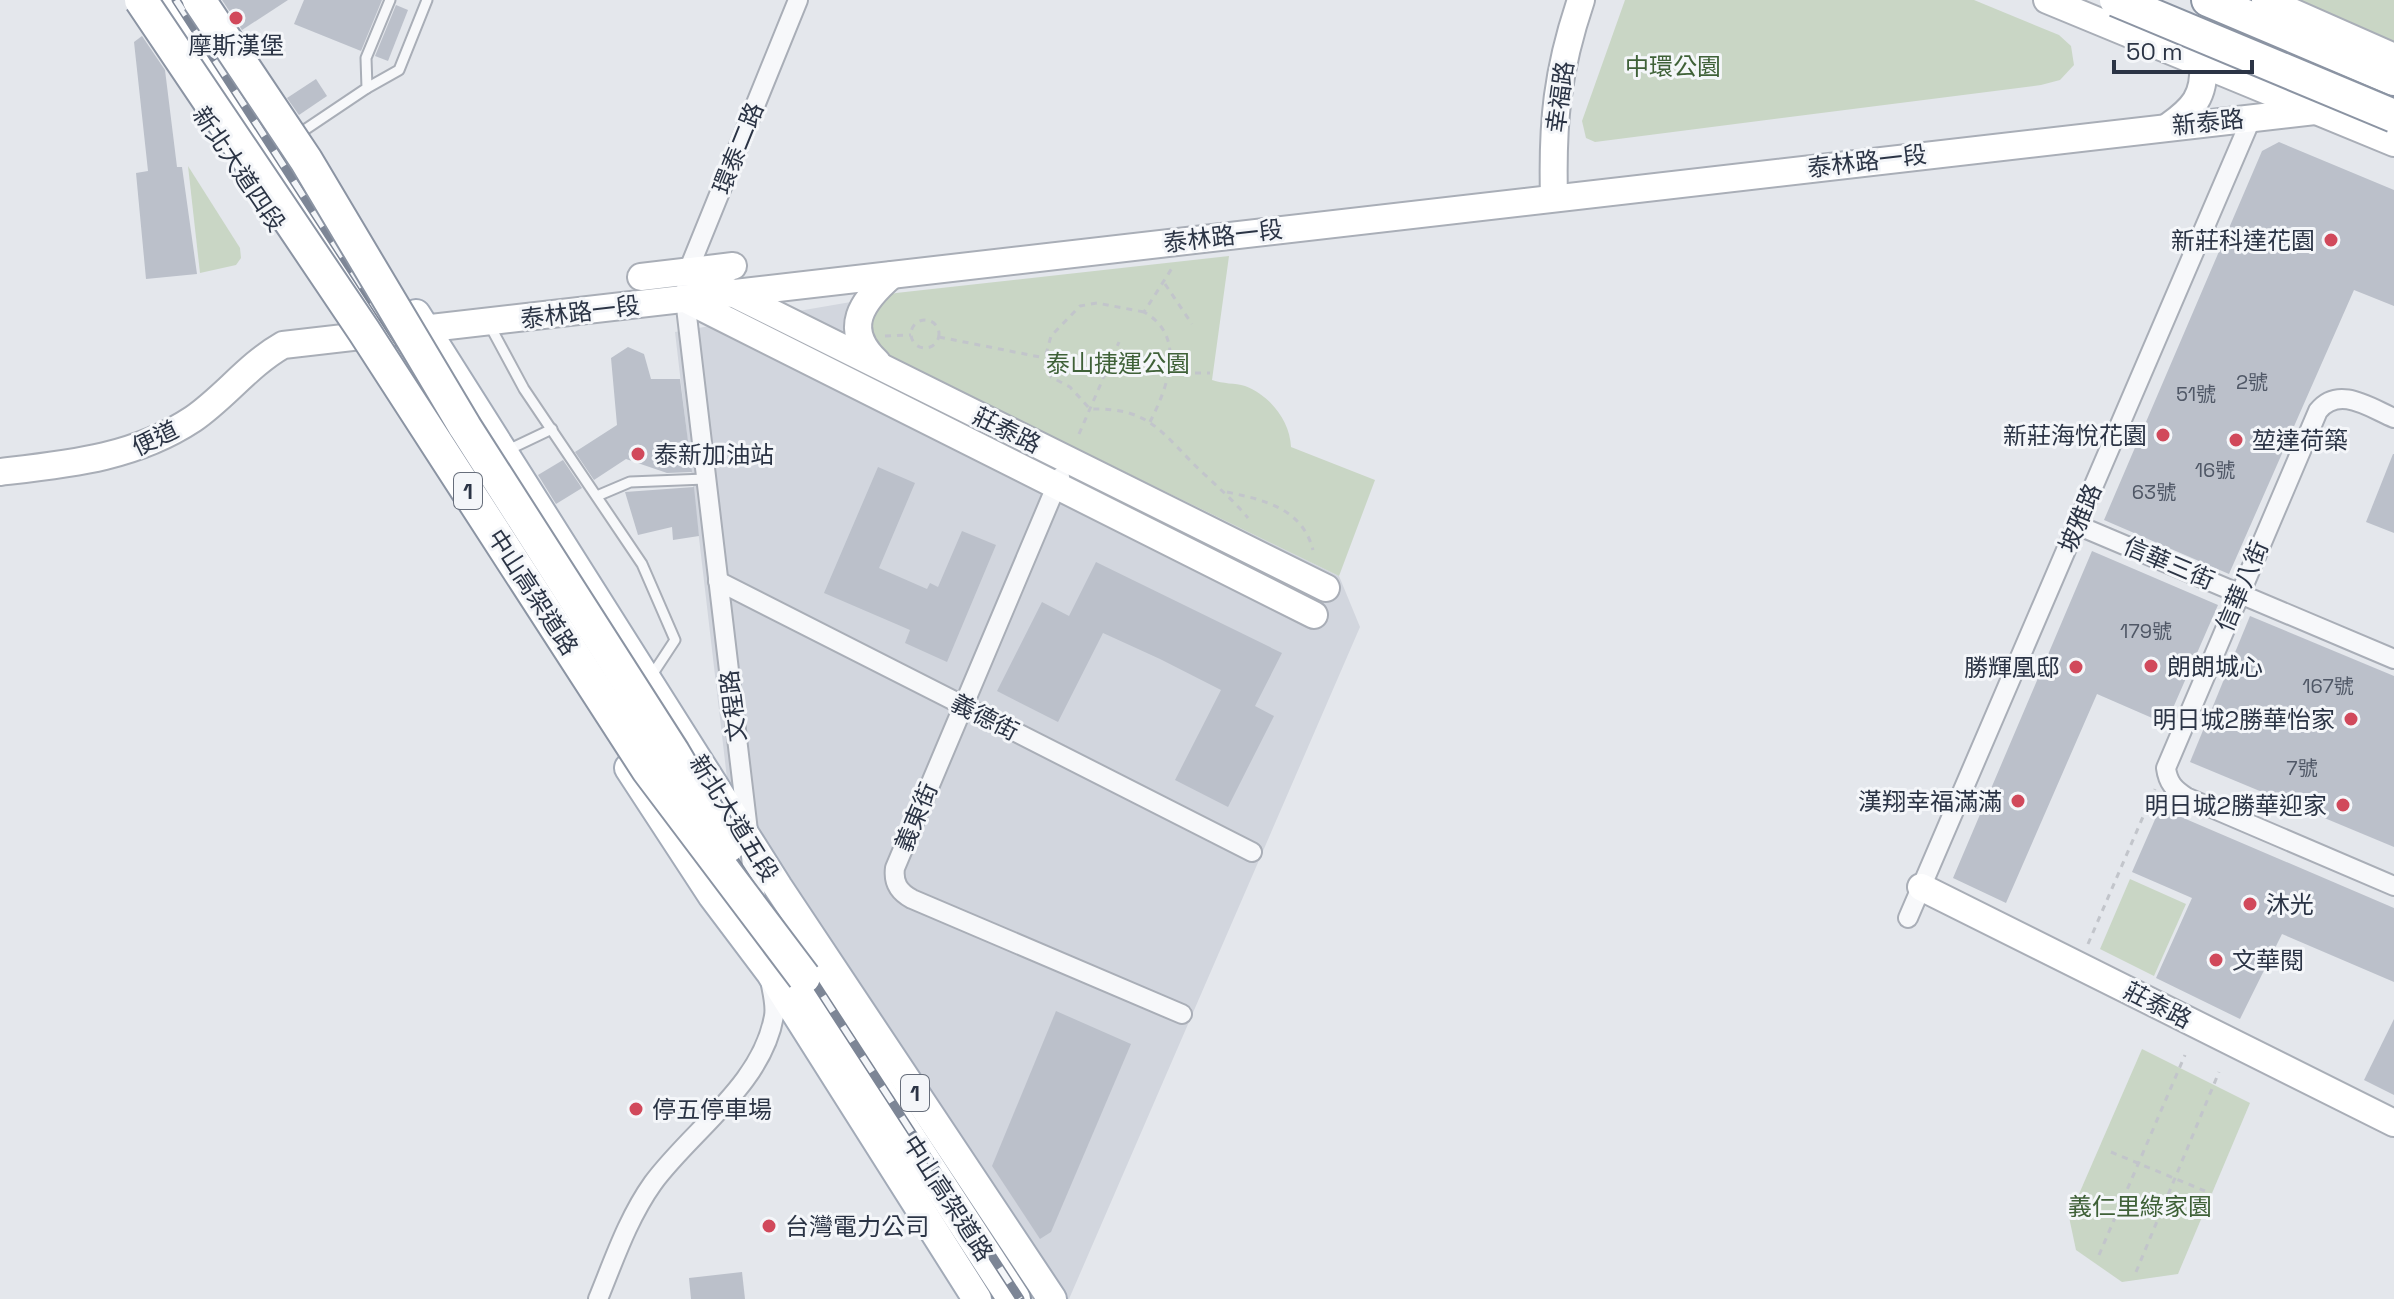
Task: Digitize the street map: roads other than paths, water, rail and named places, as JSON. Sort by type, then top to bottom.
[{"type":"highway","name":"中山高架道路","points":[[141,0],[364,331],[648,770],[804,977]]},
{"type":"highway","points":[[169,0],[370,308],[425,330]]},
{"type":"highway","name":"中山高架道路","points":[[199,0],[306,160],[465,427],[673,752],[804,977],[1014,1299]]},
{"type":"highway","points":[[2116,0],[2394,116]]},
{"type":"highway","points":[[2208,0],[2394,79]]},
{"type":"highway","points":[[353,337],[370,308]]},
{"type":"main road","name":"新北大道四段","points":[[126,0],[353,337]]},
{"type":"main road","name":"1","points":[[216,0],[425,330]]},
{"type":"main road","name":"幸福路","points":[[1554,197],[1553,138],[1557,82],[1581,0]]},
{"type":"main road","points":[[2047,0],[2394,143]]},
{"type":"main road","points":[[2265,0],[2394,57]]},
{"type":"main road","points":[[2168,127],[2194,109],[2204,83],[2203,65]]},
{"type":"main road","name":"新泰路","points":[[2022,143],[2394,102]]},
{"type":"main road","name":"泰林路一段","points":[[283,345],[489,324],[2022,143]]},
{"type":"main road","name":"泰林路一段","points":[[641,277],[733,266]]},
{"type":"main road","name":"莊泰路","points":[[688,271],[1326,588]]},
{"type":"main road","points":[[882,368],[865,352],[859,336],[859,314],[867,297],[892,275]]},
{"type":"main road","name":"莊泰路","points":[[685,299],[1314,615]]},
{"type":"main road","name":"新北大道五段","points":[[425,330],[748,840],[1052,1299]]},
{"type":"main road","name":"1","points":[[353,337],[712,895],[770,972],[977,1299]]},
{"type":"main road","name":"便道","points":[[0,472],[126,453],[156,441],[195,417],[258,359],[283,345]]},
{"type":"main road","points":[[547,641],[565,648],[585,642],[592,635],[601,607]]},
{"type":"main road","name":"莊泰路","points":[[1921,887],[2394,1123]]},
{"type":"street","name":"環泰二路","points":[[685,299],[688,271],[798,0]]},
{"type":"street","name":"坡雅路","points":[[1908,918],[2252,117]]},
{"type":"street","name":"文程路","points":[[598,1299],[625,1235],[653,1184],[742,1082],[762,1051],[774,1015],[748,840],[685,299]]},
{"type":"street","name":"信華八街","points":[[2394,418],[2349,399],[2330,399],[2318,411],[2169,757],[2167,779],[2186,797],[2394,886]]},
{"type":"street","name":"義東街","points":[[1068,460],[895,868],[897,886],[912,899],[1182,1014]]},
{"type":"street","name":"信華三街","points":[[2077,525],[2394,659]]},
{"type":"street","name":"義德街","points":[[718,581],[1252,852]]},
{"type":"lane","points":[[367,88],[366,58],[390,0]]},
{"type":"lane","points":[[300,133],[399,70],[427,0]]},
{"type":"lane","points":[[489,324],[524,389],[642,564],[675,640],[648,681]]},
{"type":"lane","points":[[503,452],[552,429]]},
{"type":"lane","points":[[597,496],[630,482],[705,479]]},
{"type":"lane","points":[[1314,615],[1326,588]]},
{"type":"railway","points":[[176,0],[1020,1299]]},
{"type":"place","name":"摩斯漢堡","points":[[236,18]]},
{"type":"place","name":"新莊科達花園","points":[[2331,240]]},
{"type":"place","name":"新莊海悅花園","points":[[2163,435]]},
{"type":"place","name":"堃達荷築","points":[[2236,440]]},
{"type":"place","name":"泰新加油站","points":[[638,454]]},
{"type":"place","name":"朗朗城心","points":[[2151,666]]},
{"type":"place","name":"勝輝凰邸","points":[[2076,667]]},
{"type":"place","name":"明日城2勝華怡家","points":[[2351,719]]},
{"type":"place","name":"漢翔幸福滿滿","points":[[2018,801]]},
{"type":"place","name":"明日城2勝華迎家","points":[[2343,805]]},
{"type":"place","name":"沐光","points":[[2250,904]]},
{"type":"place","name":"文華閱","points":[[2216,960]]},
{"type":"place","name":"停五停車場","points":[[636,1109]]},
{"type":"place","name":"台灣電力公司","points":[[769,1226]]},
{"type":"park label","name":"中環公園","points":[[1673,66]]},
{"type":"park label","name":"泰山捷運公園","points":[[1118,363]]},
{"type":"park label","name":"義仁里綠家園","points":[[2140,1206]]}]
